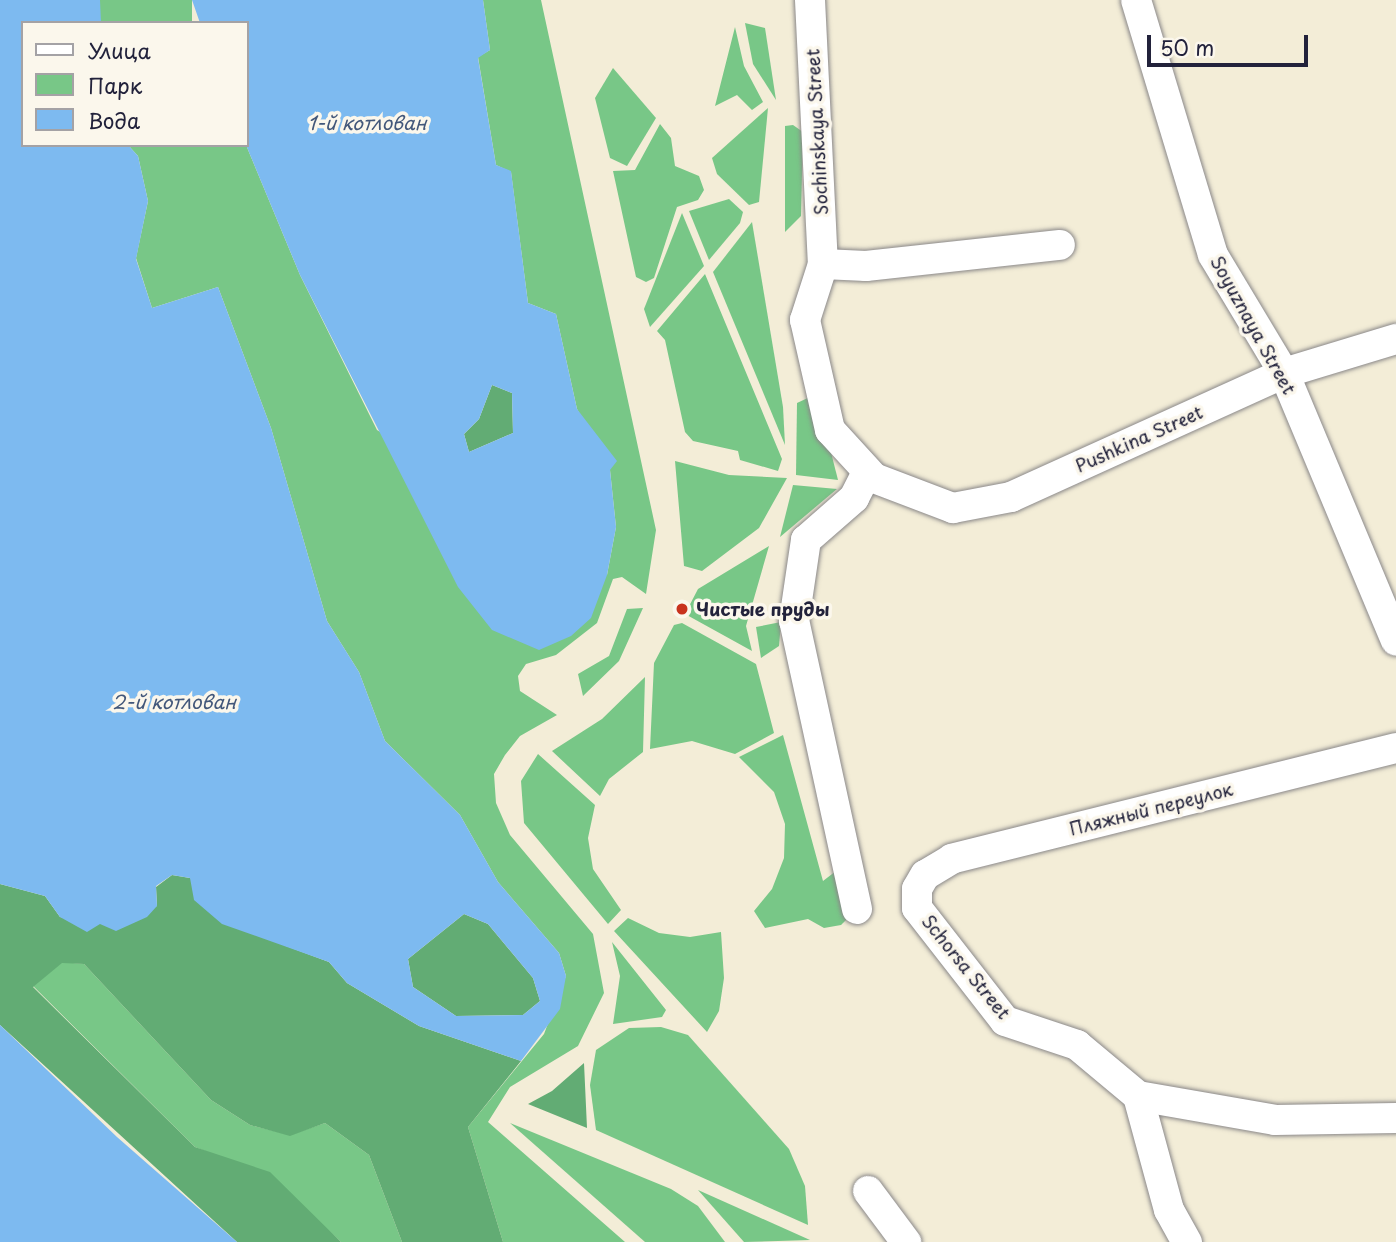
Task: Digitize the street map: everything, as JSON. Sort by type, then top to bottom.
[{"type":"street","name":"Sochinskaya Street","points":[[810,0],[823,264],[805,320],[835,440],[874,477]]},
{"type":"street","name":"Soyuznaya Street","points":[[1136,0],[1213,255],[1284,373],[1396,640]]},
{"type":"street","points":[[823,264],[866,266],[1060,245]]},
{"type":"street","name":"Pushkina Street","points":[[874,477],[953,508],[1011,497],[1284,373],[1396,339]]},
{"type":"street","points":[[857,909],[794,621],[806,540],[874,477]]},
{"type":"street","name":"Пляжный переулок","points":[[917,889],[925,875],[952,859],[1396,748]]},
{"type":"street","name":"Schorsa Street","points":[[917,889],[917,908],[1005,1021],[1077,1045],[1138,1096],[1275,1120],[1396,1118]]},
{"type":"street","points":[[1138,1096],[1169,1210],[1186,1242]]},
{"type":"street","points":[[868,1191],[906,1242]]},
{"type":"green space","points":[[100,0],[192,0],[192,21],[100,21]]},
{"type":"green space","points":[[483,0],[541,0],[656,530],[646,594],[622,577],[613,579],[597,623],[556,655],[526,664],[518,676],[520,691],[557,715],[520,736],[505,755],[494,774],[496,803],[510,835],[593,934],[604,993],[578,1046],[510,1087],[488,1122],[625,1242],[503,1242],[468,1127],[544,1034],[566,976],[559,953],[498,882],[460,815],[385,741],[359,672],[327,621],[271,428],[218,287],[152,308],[136,258],[148,201],[138,156],[130,147],[247,147],[300,275],[377,430],[607,575],[616,527],[610,470],[577,409],[556,314],[528,303],[511,172],[496,165],[478,57],[490,50]]},
{"type":"green space","points":[[745,23],[765,28],[776,100],[753,64]]},
{"type":"green space","points":[[735,27],[744,66],[763,102],[752,110],[737,95],[715,106]]},
{"type":"green space","points":[[613,68],[656,118],[627,166],[610,158],[595,98]]},
{"type":"green space","points":[[768,108],[759,202],[749,205],[717,174],[712,158]]},
{"type":"green space","points":[[660,124],[671,138],[675,166],[699,176],[704,190],[698,200],[677,207],[654,278],[646,282],[636,277],[613,171],[635,170]]},
{"type":"green space","points":[[793,125],[803,132],[801,216],[785,232],[785,126]]},
{"type":"green space","points":[[729,199],[743,212],[740,223],[709,260],[689,211]]},
{"type":"green space","points":[[682,213],[704,266],[650,327],[644,309]]},
{"type":"green space","points":[[752,222],[783,407],[785,445],[713,272]]},
{"type":"green space","points":[[705,274],[782,459],[778,471],[740,460],[738,451],[693,441],[685,432],[665,340],[657,331]]},
{"type":"green space","points":[[492,385],[512,393],[513,433],[469,452],[464,434],[479,419]]},
{"type":"green space","points":[[812,396],[821,413],[838,480],[796,475],[797,403]]},
{"type":"green space","points":[[675,461],[729,475],[787,478],[759,528],[702,571],[684,566]]},
{"type":"green space","points":[[793,485],[837,489],[780,537]]},
{"type":"green space","points":[[769,546],[746,626],[752,651],[685,614],[698,589]]},
{"type":"green space","points":[[643,608],[619,661],[583,696],[578,674],[609,656],[627,609]]},
{"type":"green space","points":[[781,622],[779,646],[761,658],[756,627]]},
{"type":"green space","points":[[682,623],[756,664],[774,733],[735,754],[692,741],[650,749],[654,663],[674,625]]},
{"type":"green space","points":[[645,677],[643,752],[609,779],[600,796],[552,751],[602,719]]},
{"type":"green space","points":[[783,735],[823,881],[836,871],[848,918],[841,925],[824,928],[808,919],[765,928],[754,911],[772,889],[784,858],[785,824],[774,792],[739,757]]},
{"type":"green space","points":[[538,754],[595,805],[588,838],[593,869],[621,910],[608,924],[524,823],[521,781]]},
{"type":"green space","points":[[172,875],[190,878],[286,946],[329,962],[347,983],[419,1026],[521,1061],[468,1127],[503,1242],[402,1242],[369,1155],[325,1123],[290,1136],[250,1125],[211,1100],[84,964],[62,963],[33,987],[195,1147],[270,1172],[341,1242],[237,1242],[0,1025],[0,884],[45,896],[60,917],[100,924],[157,906],[156,887]]},
{"type":"green space","points":[[464,914],[488,924],[533,978],[540,1001],[523,1015],[456,1016],[413,987],[408,959]]},
{"type":"green space","points":[[628,918],[659,933],[690,937],[721,932],[724,978],[719,1011],[707,1032],[614,931]]},
{"type":"green space","points":[[612,942],[666,1010],[662,1017],[613,1024],[620,976]]},
{"type":"green space","points":[[62,962],[84,964],[211,1100],[250,1125],[290,1135],[325,1123],[369,1155],[402,1242],[341,1242],[311,1214],[230,1161],[195,1147],[33,986]]},
{"type":"green space","points":[[661,1027],[688,1035],[789,1149],[805,1186],[808,1225],[596,1130],[590,1085],[596,1050],[629,1028]]},
{"type":"green space","points":[[584,1063],[587,1128],[528,1104],[552,1091]]},
{"type":"green space","points":[[510,1123],[671,1189],[698,1206],[725,1242],[645,1242]]},
{"type":"green space","points":[[698,1190],[810,1240],[744,1242]]},
{"type":"water","name":"2-й котлован","points":[[0,0],[100,0],[101,21],[21,21],[21,147],[130,147],[138,156],[148,201],[136,259],[152,308],[218,287],[271,428],[327,621],[359,672],[385,741],[460,815],[498,882],[559,953],[566,976],[560,1009],[521,1061],[419,1026],[347,983],[329,962],[222,924],[194,900],[190,878],[172,875],[156,886],[157,906],[147,917],[116,931],[100,924],[87,932],[60,917],[45,896],[0,884]],"holes":[[[464,914],[488,924],[533,978],[540,1001],[523,1015],[456,1016],[413,987],[408,959]]]},
{"type":"water","name":"1-й котлован","points":[[192,0],[483,0],[490,50],[478,58],[496,165],[511,171],[528,303],[556,314],[577,409],[617,461],[610,470],[616,527],[607,575],[591,618],[571,636],[539,650],[492,630],[458,587],[300,275],[247,147],[248,21],[199,21]],"holes":[[[492,385],[512,393],[513,433],[469,452],[464,434],[479,419]]]},
{"type":"water","points":[[0,1025],[117,1137],[237,1242],[0,1242]]},
{"type":"place","name":"Чистые пруды","points":[[682,609]]}]
